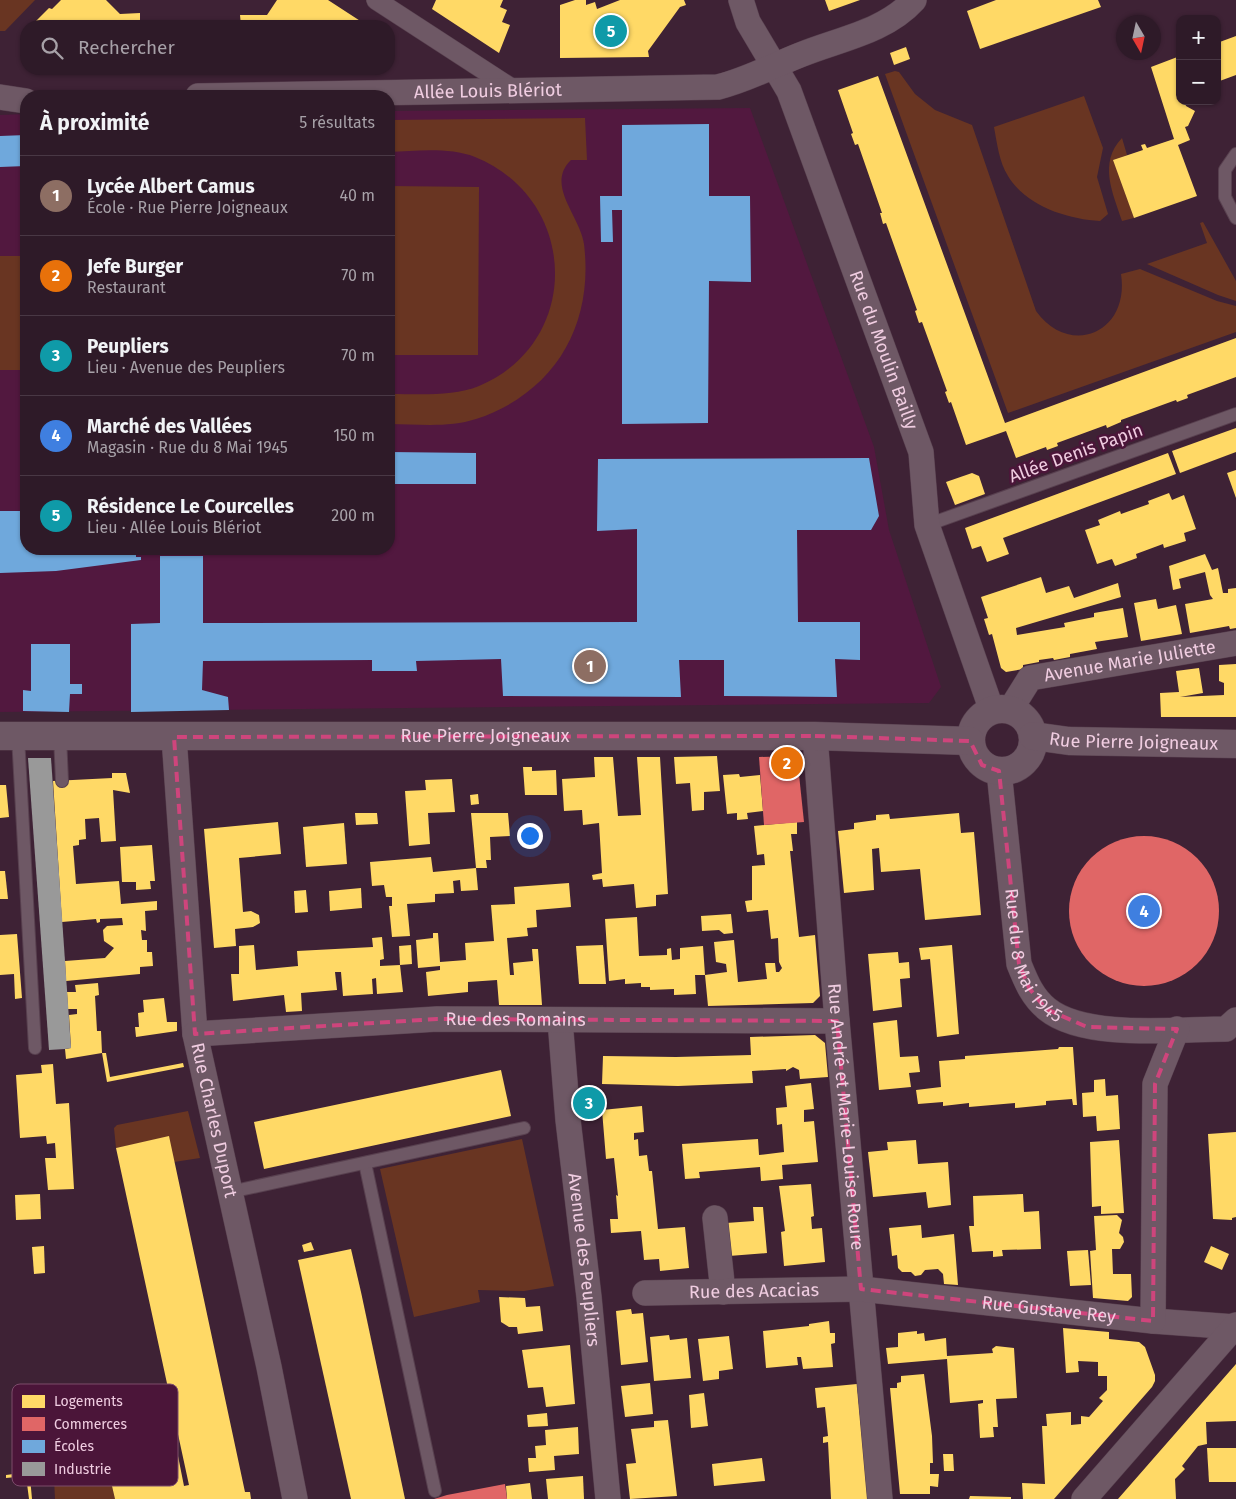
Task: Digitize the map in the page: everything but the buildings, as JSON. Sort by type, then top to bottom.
[{"type":"street","name":"Rue du Moulin Bailly","points":[[741,0],[748,22],[789,91],[921,452],[928,525],[1001,710]]},
{"type":"street","name":"Allée Louis Blériot","points":[[395,92],[718,86],[742,81],[774,66],[880,25],[902,13],[914,0]]},
{"type":"street","points":[[384,2],[513,89]]},
{"type":"street","points":[[0,97],[20,100]]},
{"type":"street","name":"Avenue Marie Juliette","points":[[1001,710],[1030,678],[1236,643]]},
{"type":"street","points":[[1001,710],[1026,719],[1033,736],[1031,752],[1022,765],[1014,769],[999,771],[982,764],[972,750],[970,741],[975,725],[982,716],[1001,710]]},
{"type":"street","name":"Rue Pierre Joigneaux","points":[[9,736],[815,736],[970,741]]},
{"type":"street","name":"Rue André et Marie-Louise Roure","points":[[815,736],[837,1021],[880,1499]]},
{"type":"street","name":"Rue Pierre Joigneaux","points":[[1033,736],[1069,741],[1236,744]]},
{"type":"street","name":"Rue Charles Duport","points":[[174,737],[194,1034],[230,1192],[295,1499]]},
{"type":"street","name":"Rue du 8 Mai 1945","points":[[999,771],[1019,964],[1029,988],[1046,1009],[1065,1020],[1087,1027],[1226,1029],[1236,1020]]},
{"type":"street","name":"Rue des Romains","points":[[194,1034],[437,1019],[837,1021]]},
{"type":"street","name":"Avenue des Peupliers","points":[[560,1020],[568,1120],[593,1331],[608,1499]]},
{"type":"street","points":[[1154,1321],[1155,1084],[1176,1029]]},
{"type":"street","points":[[715,1218],[723,1292]]},
{"type":"street","name":"Rue des Acacias","points":[[646,1293],[861,1289]]},
{"type":"street","name":"Rue Gustave Rey","points":[[861,1289],[1154,1321],[1235,1326]]},
{"type":"street","points":[[1084,1499],[1235,1326]]},
{"type":"lane","points":[[1236,154],[1225,170],[1225,197],[1236,218]]},
{"type":"lane","name":"Allée Denis Papin","points":[[928,525],[1236,414]]},
{"type":"lane","points":[[9,736],[35,1048]]},
{"type":"lane","points":[[60,736],[62,781]]},
{"type":"lane","points":[[230,1192],[524,1128]]},
{"type":"lane","points":[[365,1163],[436,1491]]},
{"type":"highlighted area","points":[[815,736],[970,741],[982,765],[999,771],[1019,964],[1029,988],[1046,1009],[1087,1027],[1177,1029],[1155,1084],[1153,1321],[861,1289],[837,1021],[437,1019],[195,1034],[174,737]]},
{"type":"shaded area","points":[[0,0],[35,0],[5,31],[0,31]]},
{"type":"shaded area","points":[[895,71],[899,72],[915,94],[935,110],[972,125],[1036,311],[1050,325],[1065,333],[1080,336],[1095,332],[1107,324],[1116,311],[1121,294],[1121,274],[1140,269],[1217,301],[1236,306],[1236,332],[1008,413],[885,74]]},
{"type":"shaded area","points":[[1084,96],[1103,148],[1097,177],[1108,214],[1100,221],[1061,214],[1036,203],[1025,195],[1008,176],[1002,165],[994,127]]},
{"type":"shaded area","points":[[750,108],[874,447],[889,530],[941,687],[929,703],[0,712],[0,115],[20,114],[20,555],[395,555],[395,111]]},
{"type":"shaded area","points":[[585,118],[587,160],[571,160],[564,170],[562,180],[566,201],[584,244],[585,274],[582,302],[575,328],[563,352],[548,374],[528,392],[504,407],[466,422],[444,425],[395,424],[395,394],[435,394],[469,390],[513,365],[537,338],[551,305],[555,271],[549,236],[534,204],[509,177],[475,157],[454,152],[432,150],[395,152],[395,120]]},
{"type":"shaded area","points":[[1122,138],[1127,155],[1114,161],[1134,218],[1122,221],[1112,189],[1109,168],[1115,148]]},
{"type":"shaded area","points":[[395,186],[479,187],[478,355],[395,355]]},
{"type":"shaded area","points":[[1203,222],[1236,281],[1236,301],[1147,264],[1207,243],[1200,223]]},
{"type":"shaded area","points":[[0,256],[20,256],[20,370],[0,370]]},
{"type":"shaded area","points":[[188,1111],[200,1158],[174,1162],[168,1137],[116,1148],[114,1128],[117,1125]]},
{"type":"shaded area","points":[[522,1139],[554,1286],[524,1291],[478,1290],[480,1302],[414,1317],[380,1169]]},
{"type":"shaded area","points":[[54,1486],[112,1486],[115,1499],[55,1499]]},
{"type":"place","name":"Résidence Le Courcelles","points":[[611,31]]},
{"type":"place","name":"Lycée Albert Camus","points":[[590,666]]},
{"type":"place","name":"Jefe Burger","points":[[787,763]]},
{"type":"place","name":"Marché des Vallées","points":[[1144,911]]},
{"type":"place","name":"Peupliers","points":[[589,1103]]}]
